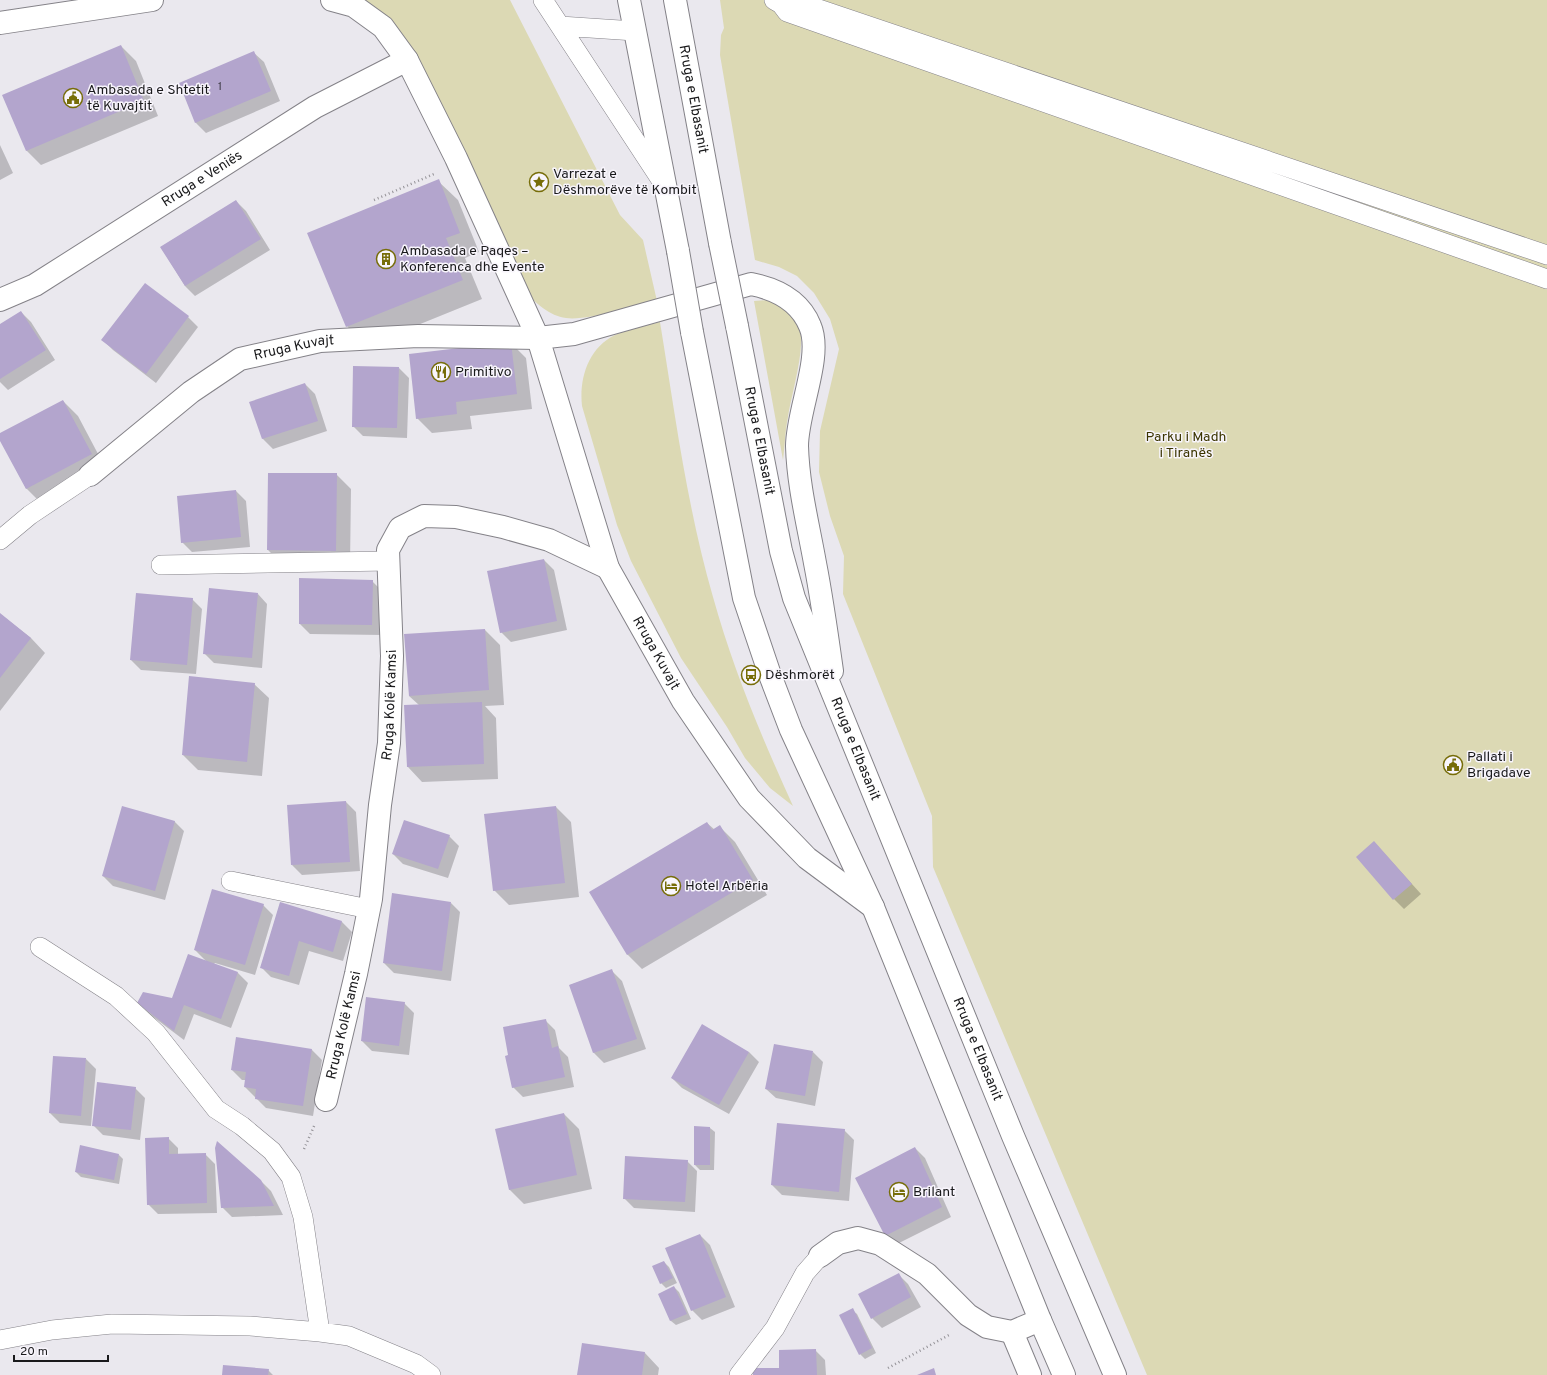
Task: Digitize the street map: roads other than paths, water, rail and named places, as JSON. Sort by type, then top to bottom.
[{"type":"main road","points":[[0,22],[152,0]]},
{"type":"main road","name":"Rruga Kuvajt","points":[[332,0],[354,6],[384,27],[406,60],[458,164],[538,338],[608,568],[682,701],[749,798],[807,858],[873,907]]},
{"type":"main road","points":[[630,0],[692,332],[744,598],[770,675],[792,730],[873,907],[1040,1320],[1064,1375]]},
{"type":"main road","name":"Rruga e Elbasanit","points":[[675,0],[720,243],[781,551],[794,598],[1013,1136],[1115,1375]]},
{"type":"main road","name":"Rruga e Veniës","points":[[0,300],[35,285],[315,107],[406,60]]},
{"type":"main road","points":[[538,338],[574,334],[751,284],[770,288],[788,299],[803,312],[811,327],[814,350],[801,414],[797,445],[805,506],[838,706]]},
{"type":"main road","name":"Rruga Kuvajt","points":[[90,475],[123,446],[190,392],[240,359],[320,341],[418,336],[538,338]]},
{"type":"main road","name":"Rruga Kolë Kamsi","points":[[326,1100],[356,974],[369,909],[389,744],[392,656],[388,550],[400,528],[424,516],[456,517],[503,527],[549,540],[608,568]]},
{"type":"main road","points":[[820,1256],[838,1243],[858,1238],[880,1244],[927,1274],[968,1315],[987,1327],[1012,1332],[1040,1320]]},
{"type":"main road","points":[[1012,1332],[1030,1375]]},
{"type":"lane","points":[[543,0],[664,184]]},
{"type":"lane","points":[[784,1],[1547,255]]},
{"type":"lane","points":[[784,1],[787,12],[1547,279]]},
{"type":"lane","points":[[560,26],[635,31]]},
{"type":"lane","points":[[0,540],[30,515],[90,475]]},
{"type":"lane","points":[[161,565],[389,561]]},
{"type":"lane","points":[[231,880],[369,909]]},
{"type":"lane","points":[[40,947],[78,970],[122,1001],[156,1033],[216,1109],[242,1126],[272,1151],[291,1177],[303,1216],[320,1332]]},
{"type":"lane","points":[[739,1375],[774,1328],[805,1273],[820,1256]]},
{"type":"lane","points":[[0,1340],[52,1330],[112,1324],[250,1326],[349,1336],[416,1364],[431,1375]]},
{"type":"place","name":"Ambasada e Shtetit të Kuvajtit","points":[[73,98]]},
{"type":"place","name":"Varrezat e Dëshmorëve të Kombit","points":[[539,182]]},
{"type":"place","name":"Ambasada e Paqes – Konferenca dhe Evente","points":[[386,259]]},
{"type":"place","name":"Primitivo","points":[[441,372]]},
{"type":"place","name":"Dëshmorët","points":[[751,675]]},
{"type":"place","name":"Pallati i Brigadave","points":[[1453,765]]},
{"type":"place","name":"Hotel Arbëria","points":[[671,886]]},
{"type":"place","name":"Brilant","points":[[899,1192]]},
{"type":"park label","name":"Parku i Madh i Tiranës","points":[[1186,446]]}]
